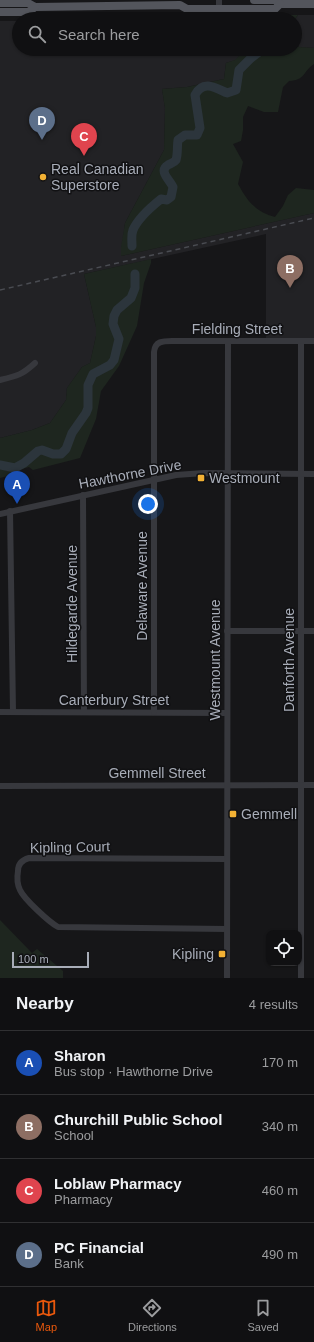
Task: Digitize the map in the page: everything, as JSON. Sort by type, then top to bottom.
[{"type":"main road","points":[[254,0],[275,0],[280,4],[314,4]]},
{"type":"main road","points":[[0,3],[28,3],[35,7],[184,3],[188,9],[275,9],[280,4]]},
{"type":"main road","points":[[0,12],[29,12],[35,7]]},
{"type":"street","points":[[219,0],[219,9]]},
{"type":"street","name":"Westmount Avenue","points":[[227,978],[228,341]]},
{"type":"street","name":"Danforth Avenue","points":[[301,341],[301,978]]},
{"type":"street","name":"Fielding Street","points":[[159,342],[314,341]]},
{"type":"street","name":"Delaware Avenue","points":[[154,712],[154,352],[156,345],[159,342]]},
{"type":"street","points":[[0,380],[18,376],[25,372],[35,362]]},
{"type":"street","name":"Hawthorne Drive","points":[[0,514],[154,479],[184,474],[314,474]]},
{"type":"street","name":"Hildegarde Avenue","points":[[83,495],[84,712]]},
{"type":"street","points":[[10,512],[13,712]]},
{"type":"street","points":[[227,631],[314,631]]},
{"type":"street","name":"Canterbury Street","points":[[0,712],[227,713]]},
{"type":"street","name":"Gemmell Street","points":[[0,786],[314,785]]},
{"type":"street","name":"Kipling Court","points":[[227,859],[29,858],[24,859],[19,865],[18,877],[21,892],[37,909],[58,926],[227,929]]},
{"type":"shaded area","points":[[302,15],[314,15],[314,48],[302,47]]},
{"type":"shaded area","points":[[0,21],[12,21],[12,56],[239,56],[236,60],[226,63],[224,79],[187,87],[162,89],[165,108],[164,150],[125,223],[121,256],[314,213],[314,341],[266,341],[266,234],[84,274],[96,327],[96,336],[90,363],[82,367],[67,388],[66,400],[50,423],[32,430],[0,438]]},
{"type":"shaded area","points":[[302,47],[314,48],[314,64],[301,77],[289,81],[283,87],[278,112],[264,112],[248,106],[243,117],[241,141],[233,144],[243,162],[238,184],[245,196],[257,209],[275,217],[283,206],[288,195],[296,188],[314,190],[314,213],[121,256],[125,223],[164,150],[165,108],[162,89],[187,87],[224,79],[226,63],[235,60],[239,56],[302,56]]},
{"type":"shaded area","points":[[151,259],[144,283],[137,326],[119,366],[101,391],[96,419],[80,458],[33,470],[29,467],[18,470],[17,474],[0,478],[0,438],[32,430],[50,423],[66,400],[67,388],[82,367],[90,363],[96,336],[96,327],[84,274]]},
{"type":"shaded area","points":[[0,920],[32,953],[37,949],[63,971],[63,978],[0,978]]},
{"type":"waterway","points":[[132,246],[132,232],[141,217],[161,199],[167,200],[171,197],[173,187],[164,173],[164,170],[165,167],[176,160],[178,140],[185,135],[197,135],[200,128],[195,95],[198,90],[206,86],[214,87],[227,93],[236,90],[239,70],[254,56]]},
{"type":"waterway","points":[[0,465],[15,468],[24,463],[38,451],[42,450],[53,454],[61,454],[66,449],[72,433],[88,408],[88,385],[93,374],[110,365],[114,360],[119,339],[113,324],[114,316],[117,310],[131,298],[135,288],[135,274]]},
{"type":"railway","points":[[0,290],[314,218]]},
{"type":"place","name":"PC Financial","points":[[42,140]]},
{"type":"place","name":"Loblaw Pharmacy","points":[[84,156]]},
{"type":"place","name":"Real Canadian Superstore","points":[[43,177]]},
{"type":"place","name":"Churchill Public School","points":[[290,288]]},
{"type":"place","name":"Westmount","points":[[201,478]]},
{"type":"place","name":"Sharon","points":[[17,504]]},
{"type":"place","name":"Gemmell","points":[[233,814]]},
{"type":"place","name":"Kipling","points":[[222,954]]}]
